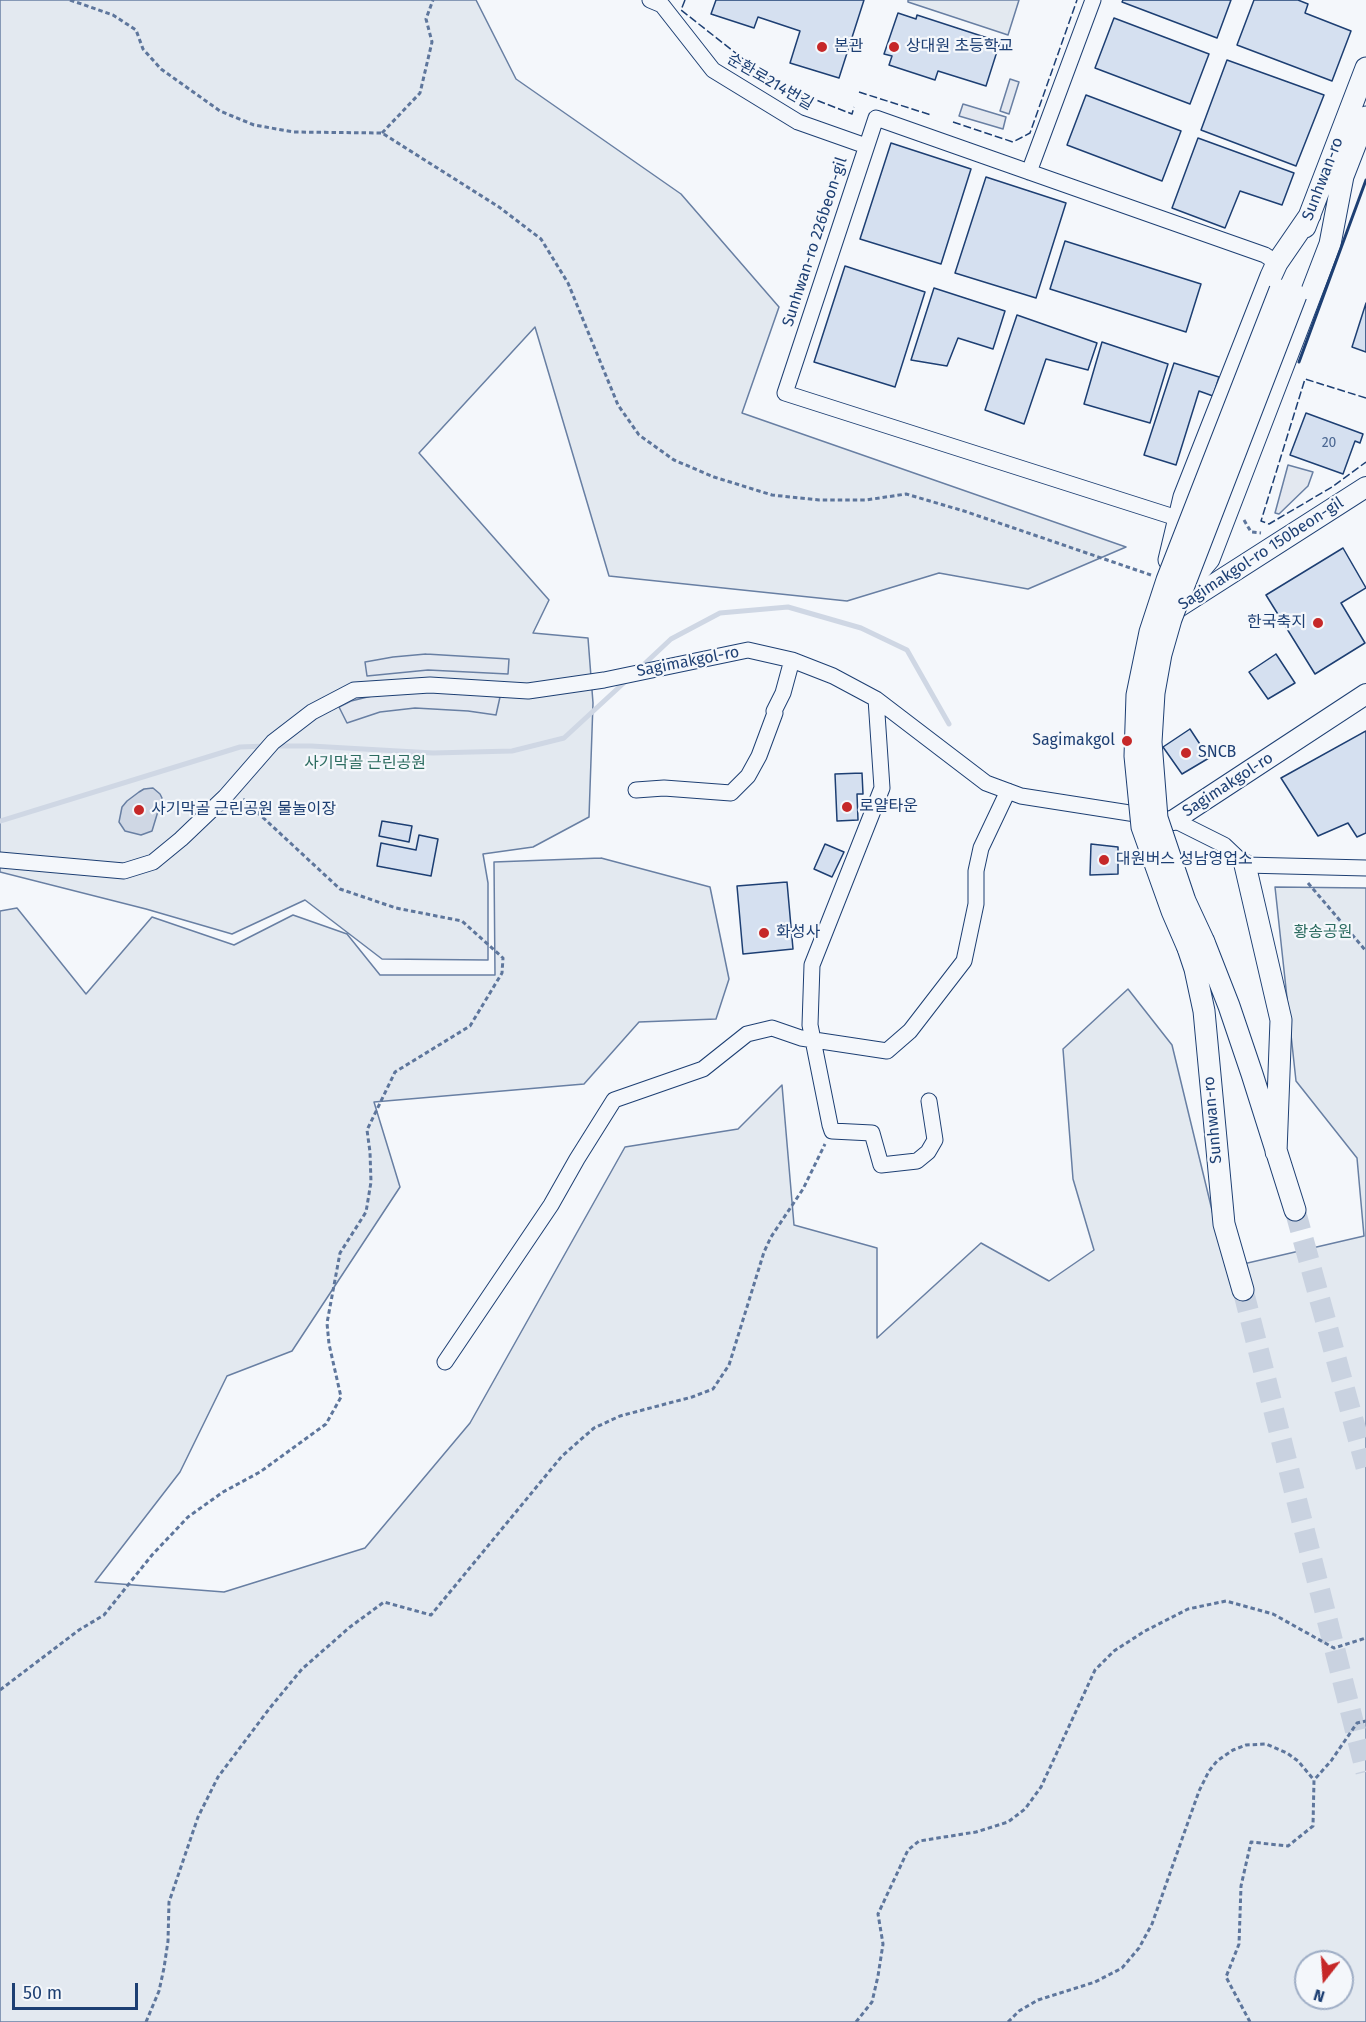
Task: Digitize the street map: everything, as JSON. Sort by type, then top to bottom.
[{"type":"main road","name":"Sunhwan-ro","points":[[1288,293],[1310,215],[1366,68]]},
{"type":"main road","name":"Sunhwan-ro","points":[[1288,293],[1343,176],[1366,117]]},
{"type":"main road","points":[[1156,621],[1209,559],[1330,244],[1343,176]]},
{"type":"main road","points":[[1156,621],[1177,518],[1184,497],[1277,263],[1310,215]]},
{"type":"main road","points":[[1288,293],[1167,580],[1150,632],[1137,695],[1135,756],[1142,827],[1172,911],[1196,945],[1228,1006],[1295,1210]]},
{"type":"main road","points":[[1245,865],[1281,1020],[1276,1152]]},
{"type":"main road","name":"Sunhwan-ro","points":[[1196,945],[1196,969],[1204,1011],[1224,1224],[1243,1290]]},
{"type":"street","name":"순환로214번길","points":[[650,0],[662,5],[713,70],[798,122],[866,146]]},
{"type":"street","points":[[1029,172],[1094,0]]},
{"type":"street","name":"Sunhwan-ro 226beon-gil","points":[[1177,518],[785,393],[876,118],[1265,255],[1277,263]]},
{"type":"street","name":"Sagimakgol-ro 150beon-gil","points":[[1156,621],[1366,487]]},
{"type":"street","points":[[1144,816],[1140,779],[1139,705],[1156,621]]},
{"type":"street","name":"Sagimakgol-ro","points":[[0,860],[124,871],[153,862],[181,839],[232,789],[273,742],[312,712],[354,690],[430,685],[528,691],[604,680],[657,667],[748,650],[792,660],[833,676],[876,699],[986,783],[1021,796],[1174,820],[1366,694]]},
{"type":"street","points":[[636,790],[664,788],[731,793],[748,776],[759,756],[774,711],[783,693],[792,660]]},
{"type":"street","points":[[876,699],[882,788],[812,965],[810,1025],[807,1039],[832,1131],[872,1133],[881,1165],[917,1161],[928,1152],[935,1140],[929,1101]]},
{"type":"street","points":[[445,1362],[551,1205],[614,1100],[703,1069],[747,1034],[772,1028],[807,1039],[887,1051],[910,1031],[964,961],[976,904],[976,871],[981,848],[1008,791]]},
{"type":"street","points":[[1174,820],[1224,845],[1245,865],[1366,868]]},
{"type":"path","points":[[70,0],[113,15],[136,30],[143,49],[161,69],[220,111],[254,125],[294,132],[382,133],[500,207],[542,239],[568,283],[618,405],[639,435],[674,460],[714,477],[772,495],[819,500],[866,500],[906,494],[964,511],[1164,580]]},
{"type":"path","points":[[382,133],[420,93],[432,42],[426,19],[433,0]]},
{"type":"path","points":[[1239,512],[1251,532],[1264,534]]},
{"type":"path","points":[[0,1690],[80,1630],[104,1615],[152,1555],[188,1517],[223,1492],[260,1472],[326,1424],[341,1397],[329,1344],[327,1323],[340,1253],[366,1212],[371,1182],[367,1130],[394,1072],[470,1026],[502,973],[503,958],[462,921],[396,908],[340,889],[232,789]]},
{"type":"path","points":[[1293,866],[1366,951]]},
{"type":"path","points":[[146,2022],[159,1990],[164,1968],[170,1902],[198,1817],[218,1777],[269,1709],[302,1669],[350,1627],[384,1602],[431,1615],[562,1456],[594,1428],[620,1416],[692,1397],[713,1389],[729,1365],[764,1252],[771,1237],[803,1190],[832,1131]]},
{"type":"path","points":[[856,2022],[872,2002],[878,1976],[883,1944],[878,1914],[908,1850],[920,1840],[976,1832],[1008,1822],[1025,1809],[1041,1787],[1095,1670],[1114,1651],[1145,1631],[1188,1609],[1227,1601],[1273,1614],[1334,1648],[1366,1638]]},
{"type":"path","points":[[1250,2022],[1226,1977],[1239,1944],[1241,1886],[1251,1842],[1288,1846],[1313,1826],[1314,1780],[1331,1761],[1357,1723],[1366,1720]]},
{"type":"path","points":[[1008,2022],[1019,2011],[1038,2000],[1095,1982],[1122,1968],[1139,1948],[1152,1924],[1199,1791],[1217,1761],[1233,1750],[1246,1745],[1266,1744],[1292,1757],[1314,1780]]},
{"type":"green space","name":"사기막골 근린공원","points":[[0,0],[476,0],[516,79],[681,194],[779,307],[742,413],[1126,547],[1028,589],[939,573],[847,601],[609,576],[535,327],[419,453],[549,600],[533,633],[588,638],[593,703],[589,817],[533,847],[483,854],[488,883],[488,960],[382,959],[305,900],[232,934],[146,909],[0,872]]},
{"type":"green space","points":[[908,0],[1019,0],[1008,35],[908,2]]},
{"type":"green space","name":"황송공원","points":[[601,858],[710,887],[729,979],[716,1019],[639,1022],[584,1084],[374,1102],[400,1187],[292,1351],[227,1376],[180,1472],[95,1582],[224,1592],[365,1548],[470,1423],[625,1147],[738,1129],[782,1085],[794,1225],[877,1248],[877,1338],[981,1243],[1049,1281],[1094,1250],[1073,1179],[1063,1049],[1128,989],[1172,1045],[1226,1268],[1364,1236],[1357,1158],[1296,1081],[1275,887],[1366,888],[1366,2022],[0,2022],[0,911],[17,908],[86,994],[152,917],[234,945],[293,915],[347,934],[380,975],[495,975],[494,862]]},
{"type":"shaded area","points":[[1010,79],[1019,82],[1009,114],[1000,111]]},
{"type":"shaded area","points":[[963,104],[1006,117],[1003,129],[959,116]]},
{"type":"shaded area","points":[[1288,465],[1313,472],[1308,486],[1279,514],[1275,513]]},
{"type":"shaded area","points":[[426,654],[509,659],[508,674],[428,670],[367,676],[365,662]]},
{"type":"shaded area","points":[[448,691],[500,697],[496,715],[415,708],[380,712],[347,723],[339,707],[351,701],[380,694]]},
{"type":"shaded area","name":"사기막골 근린공원 물놀이장","points":[[153,788],[162,798],[152,831],[141,835],[125,831],[119,822],[122,807],[139,792]]},
{"type":"building","name":"본관","points":[[716,0],[864,0],[839,78],[790,63],[800,31],[758,17],[754,28],[711,14]]},
{"type":"building","points":[[1123,0],[1231,0],[1217,38],[1122,2]]},
{"type":"building","points":[[1254,0],[1298,0],[1308,4],[1305,13],[1351,31],[1332,81],[1237,45]]},
{"type":"building","points":[[898,13],[916,19],[917,15],[1000,42],[986,86],[938,71],[935,80],[889,65],[892,56],[884,54]]},
{"type":"building","points":[[1114,18],[1209,54],[1190,104],[1095,68]]},
{"type":"building","points":[[1227,60],[1324,95],[1296,166],[1201,130]]},
{"type":"building","points":[[1086,95],[1181,131],[1162,181],[1067,145]]},
{"type":"building","points":[[1198,138],[1294,173],[1282,205],[1240,191],[1225,228],[1172,208]]},
{"type":"building","points":[[891,143],[971,169],[941,264],[860,239]]},
{"type":"building","points":[[986,177],[1066,203],[1036,298],[955,273]]},
{"type":"building","points":[[1065,241],[1201,284],[1186,332],[1050,289]]},
{"type":"building","points":[[845,266],[925,292],[895,387],[814,362]]},
{"type":"building","points":[[934,288],[1005,311],[993,349],[958,338],[947,366],[911,360]]},
{"type":"building","points":[[1366,303],[1366,352],[1352,347]]},
{"type":"building","points":[[1017,315],[1097,343],[1088,370],[1046,359],[1024,424],[985,410]]},
{"type":"building","points":[[1102,342],[1168,364],[1150,423],[1084,404]]},
{"type":"building","points":[[1174,363],[1219,377],[1213,396],[1199,391],[1176,465],[1144,455]]},
{"type":"building","points":[[1306,413],[1363,434],[1360,443],[1355,441],[1343,474],[1290,455]]},
{"type":"building","name":"한국축지","points":[[1343,548],[1366,588],[1341,603],[1365,643],[1315,674],[1266,595]]},
{"type":"building","points":[[1276,654],[1295,683],[1268,699],[1249,672]]},
{"type":"building","name":"SNCB","points":[[1190,729],[1209,758],[1182,774],[1163,747]]},
{"type":"building","points":[[1366,731],[1366,833],[1357,837],[1348,823],[1318,836],[1281,778]]},
{"type":"building","name":"로얄타운","points":[[862,773],[863,794],[857,794],[858,820],[837,821],[835,774]]},
{"type":"building","points":[[382,821],[412,826],[409,842],[379,836]]},
{"type":"building","points":[[419,835],[438,839],[431,876],[377,866],[381,843],[416,850]]},
{"type":"building","points":[[825,844],[844,852],[832,877],[814,869]]},
{"type":"building","name":"대원버스 성남영업소","points":[[1091,844],[1118,847],[1118,874],[1090,875]]},
{"type":"building","points":[[787,882],[793,949],[743,954],[737,886]]},
{"type":"waterway","points":[[639,669],[671,639],[720,613],[788,607],[861,628],[907,650],[949,724]]},
{"type":"waterway","points":[[275,746],[433,753],[512,751],[564,738],[628,679]]},
{"type":"waterway","points":[[0,821],[240,747],[266,746]]},
{"type":"tunnel","points":[[1295,1210],[1366,1467]]},
{"type":"tunnel","points":[[1243,1290],[1366,1772]]},
{"type":"fence","points":[[685,0],[681,10],[775,84],[852,114],[854,107]]},
{"type":"fence","points":[[953,122],[1013,142],[1030,133],[1077,0]]},
{"type":"fence","points":[[859,92],[931,115]]},
{"type":"fence","points":[[1366,398],[1305,379],[1261,521],[1269,524],[1332,487],[1366,462]]},
{"type":"wall","points":[[1299,362],[1366,180]]},
{"type":"place","name":"본관","points":[[822,47]]},
{"type":"place","name":"상대원 초등학교","points":[[894,47]]},
{"type":"place","name":"한국축지","points":[[1318,623]]},
{"type":"place","name":"Sagimakgol","points":[[1127,741]]},
{"type":"place","name":"SNCB","points":[[1186,753]]},
{"type":"place","name":"로얄타운","points":[[847,807]]},
{"type":"place","name":"사기막골 근린공원 물놀이장","points":[[139,810]]},
{"type":"place","name":"대원버스 성남영업소","points":[[1104,860]]},
{"type":"place","name":"화성사","points":[[764,933]]}]
